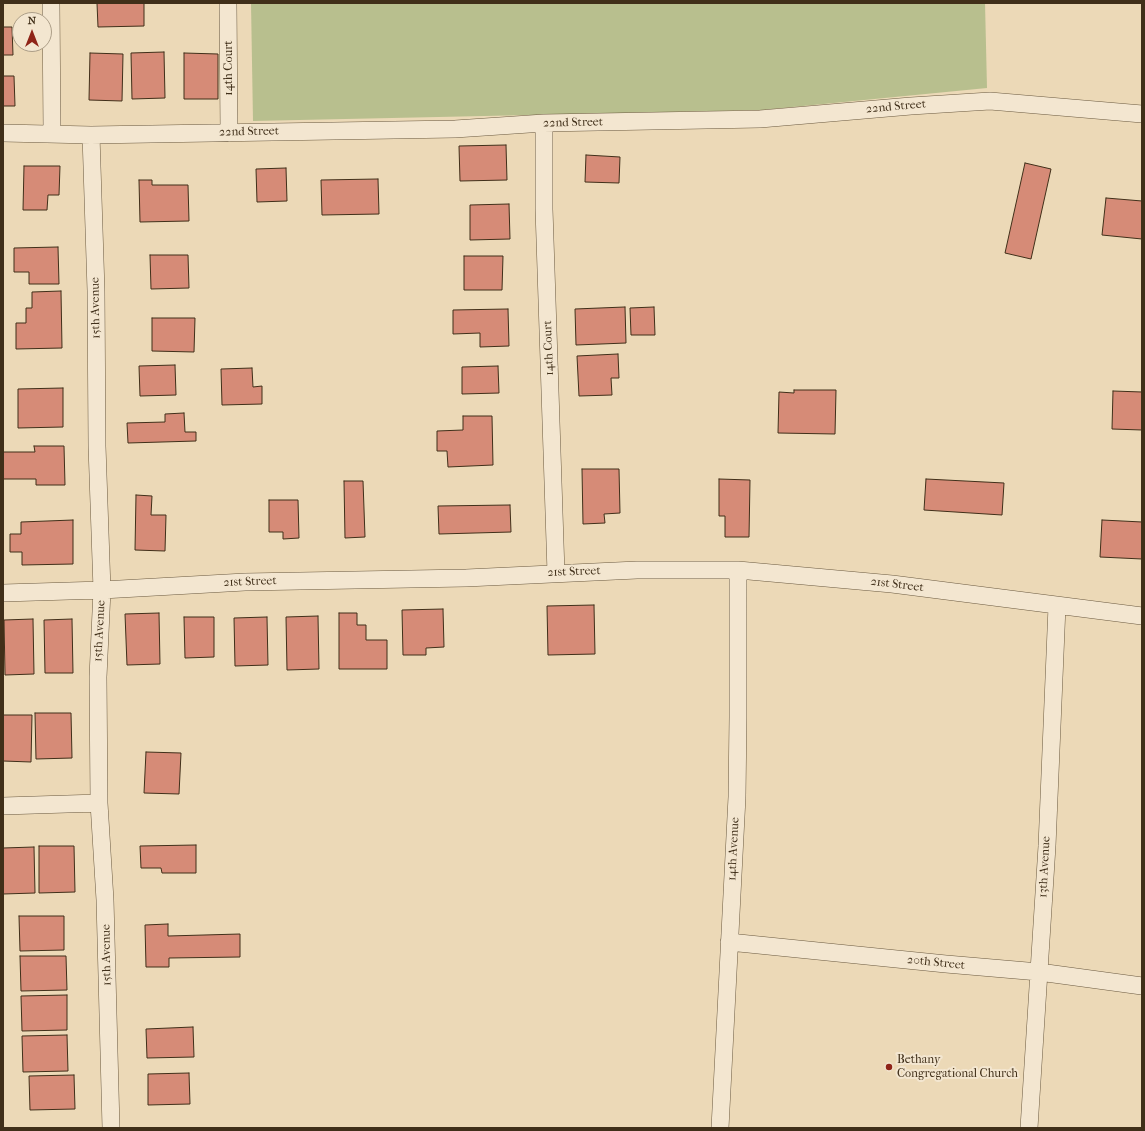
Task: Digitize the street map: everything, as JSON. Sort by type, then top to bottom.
[{"type":"street","points":[[51,3],[52,133]]},
{"type":"street","name":"14th Court","points":[[228,3],[229,132]]},
{"type":"street","name":"22nd Street","points":[[3,133],[91,135],[455,129],[544,123],[760,119],[990,101],[1142,114]]},
{"type":"street","name":"14th Court","points":[[544,123],[544,209],[556,573]]},
{"type":"street","name":"15th Avenue","points":[[91,135],[96,291],[97,446],[102,590],[98,677],[99,803],[105,900],[111,1128]]},
{"type":"street","name":"21st Street","points":[[3,593],[102,590],[245,582],[466,578],[637,570],[738,570],[892,584],[1142,616]]},
{"type":"street","name":"14th Avenue","points":[[720,1128],[737,796],[738,570]]},
{"type":"street","name":"13th Avenue","points":[[1029,1128],[1047,846],[1057,606]]},
{"type":"street","points":[[3,806],[99,803]]},
{"type":"street","name":"20th Street","points":[[729,942],[1039,972],[1142,986]]},
{"type":"green space","points":[[251,3],[985,3],[987,88],[762,110],[253,121]]},
{"type":"building","points":[[97,3],[144,3],[144,26],[98,27]]},
{"type":"building","points":[[3,27],[12,27],[13,55],[3,55]]},
{"type":"building","points":[[164,52],[165,98],[132,99],[131,53]]},
{"type":"building","points":[[90,53],[123,54],[122,101],[89,100]]},
{"type":"building","points":[[184,53],[218,54],[218,99],[184,99]]},
{"type":"building","points":[[3,76],[14,76],[15,106],[3,106]]},
{"type":"building","points":[[506,145],[507,180],[460,181],[459,146]]},
{"type":"building","points":[[586,155],[620,157],[619,183],[585,182]]},
{"type":"building","points":[[1025,163],[1051,169],[1031,259],[1005,253]]},
{"type":"building","points":[[24,166],[60,166],[59,195],[48,195],[47,210],[23,210]]},
{"type":"building","points":[[286,168],[287,201],[257,202],[256,169]]},
{"type":"building","points":[[378,179],[379,214],[322,215],[321,180]]},
{"type":"building","points":[[139,180],[152,180],[152,185],[188,185],[189,221],[140,222]]},
{"type":"building","points":[[1106,198],[1142,201],[1142,239],[1102,235]]},
{"type":"building","points":[[509,204],[510,239],[470,240],[470,205]]},
{"type":"building","points":[[58,247],[59,284],[29,284],[29,272],[14,272],[14,248]]},
{"type":"building","points":[[150,255],[188,255],[189,288],[151,289]]},
{"type":"building","points":[[464,256],[503,256],[502,290],[464,290]]},
{"type":"building","points":[[61,291],[62,348],[16,349],[16,323],[26,323],[26,308],[32,308],[32,292]]},
{"type":"building","points":[[625,307],[626,343],[576,345],[575,309]]},
{"type":"building","points":[[654,307],[655,335],[631,335],[630,308]]},
{"type":"building","points":[[508,309],[509,346],[480,347],[480,333],[453,334],[453,310]]},
{"type":"building","points":[[152,318],[195,318],[194,352],[152,351]]},
{"type":"building","points":[[618,354],[619,378],[611,378],[612,395],[579,396],[577,356]]},
{"type":"building","points":[[175,365],[176,395],[140,396],[139,366]]},
{"type":"building","points":[[498,366],[499,393],[462,394],[462,367]]},
{"type":"building","points":[[252,368],[253,387],[262,386],[262,404],[222,405],[221,369]]},
{"type":"building","points":[[63,388],[63,427],[18,428],[18,389]]},
{"type":"building","points":[[794,390],[836,390],[835,434],[778,433],[779,392],[794,393]]},
{"type":"building","points":[[1113,391],[1142,392],[1142,430],[1112,429]]},
{"type":"building","points":[[184,413],[185,432],[196,432],[196,441],[128,443],[127,423],[165,422],[165,414]]},
{"type":"building","points":[[463,416],[492,416],[493,465],[448,467],[447,451],[437,451],[437,431],[463,430]]},
{"type":"building","points":[[34,446],[64,446],[65,485],[36,485],[36,479],[3,479],[3,452],[35,452]]},
{"type":"building","points":[[582,469],[619,469],[620,513],[604,514],[605,523],[583,524]]},
{"type":"building","points":[[719,479],[750,480],[749,537],[725,537],[725,516],[719,516]]},
{"type":"building","points":[[926,479],[1004,483],[1002,515],[924,510]]},
{"type":"building","points":[[344,481],[363,481],[365,537],[345,538]]},
{"type":"building","points":[[136,495],[152,496],[151,515],[166,515],[165,551],[135,550]]},
{"type":"building","points":[[269,500],[298,500],[299,538],[283,539],[283,532],[269,532]]},
{"type":"building","points":[[510,505],[511,532],[439,534],[438,506]]},
{"type":"building","points":[[73,520],[73,564],[22,565],[22,552],[10,552],[10,534],[21,534],[21,522]]},
{"type":"building","points":[[1102,520],[1142,522],[1142,559],[1100,557]]},
{"type":"building","points":[[594,605],[595,654],[548,655],[547,606]]},
{"type":"building","points":[[443,609],[444,647],[426,648],[426,655],[403,655],[402,610]]},
{"type":"building","points":[[159,613],[160,664],[127,665],[125,614]]},
{"type":"building","points":[[339,613],[357,613],[357,625],[366,625],[366,640],[387,640],[387,669],[339,669]]},
{"type":"building","points":[[318,616],[319,669],[287,670],[286,617]]},
{"type":"building","points":[[184,617],[214,617],[214,657],[185,658]]},
{"type":"building","points":[[267,617],[268,665],[235,666],[234,618]]},
{"type":"building","points":[[33,619],[34,674],[5,675],[4,620]]},
{"type":"building","points":[[72,619],[73,673],[45,673],[44,620]]},
{"type":"building","points":[[35,713],[71,713],[72,758],[36,759]]},
{"type":"building","points":[[3,715],[32,715],[31,762],[3,761]]},
{"type":"building","points":[[146,752],[181,753],[179,794],[144,793]]},
{"type":"building","points":[[196,845],[196,873],[162,873],[161,868],[141,868],[140,846]]},
{"type":"building","points":[[39,846],[74,846],[75,892],[39,893]]},
{"type":"building","points":[[34,847],[35,893],[3,894],[3,848]]},
{"type":"building","points":[[19,916],[64,916],[64,950],[20,951]]},
{"type":"building","points":[[168,924],[168,936],[240,934],[240,957],[169,958],[169,967],[146,967],[145,925]]},
{"type":"building","points":[[20,956],[66,956],[67,990],[21,991]]},
{"type":"building","points":[[67,995],[67,1030],[22,1031],[21,996]]},
{"type":"building","points":[[193,1027],[194,1057],[147,1058],[146,1029]]},
{"type":"building","points":[[67,1035],[68,1071],[23,1072],[22,1036]]},
{"type":"building","points":[[189,1073],[190,1104],[148,1105],[148,1074]]},
{"type":"building","points":[[74,1075],[75,1109],[30,1110],[29,1076]]},
{"type":"place","name":"Bethany Congregational Church","points":[[889,1067]]}]
